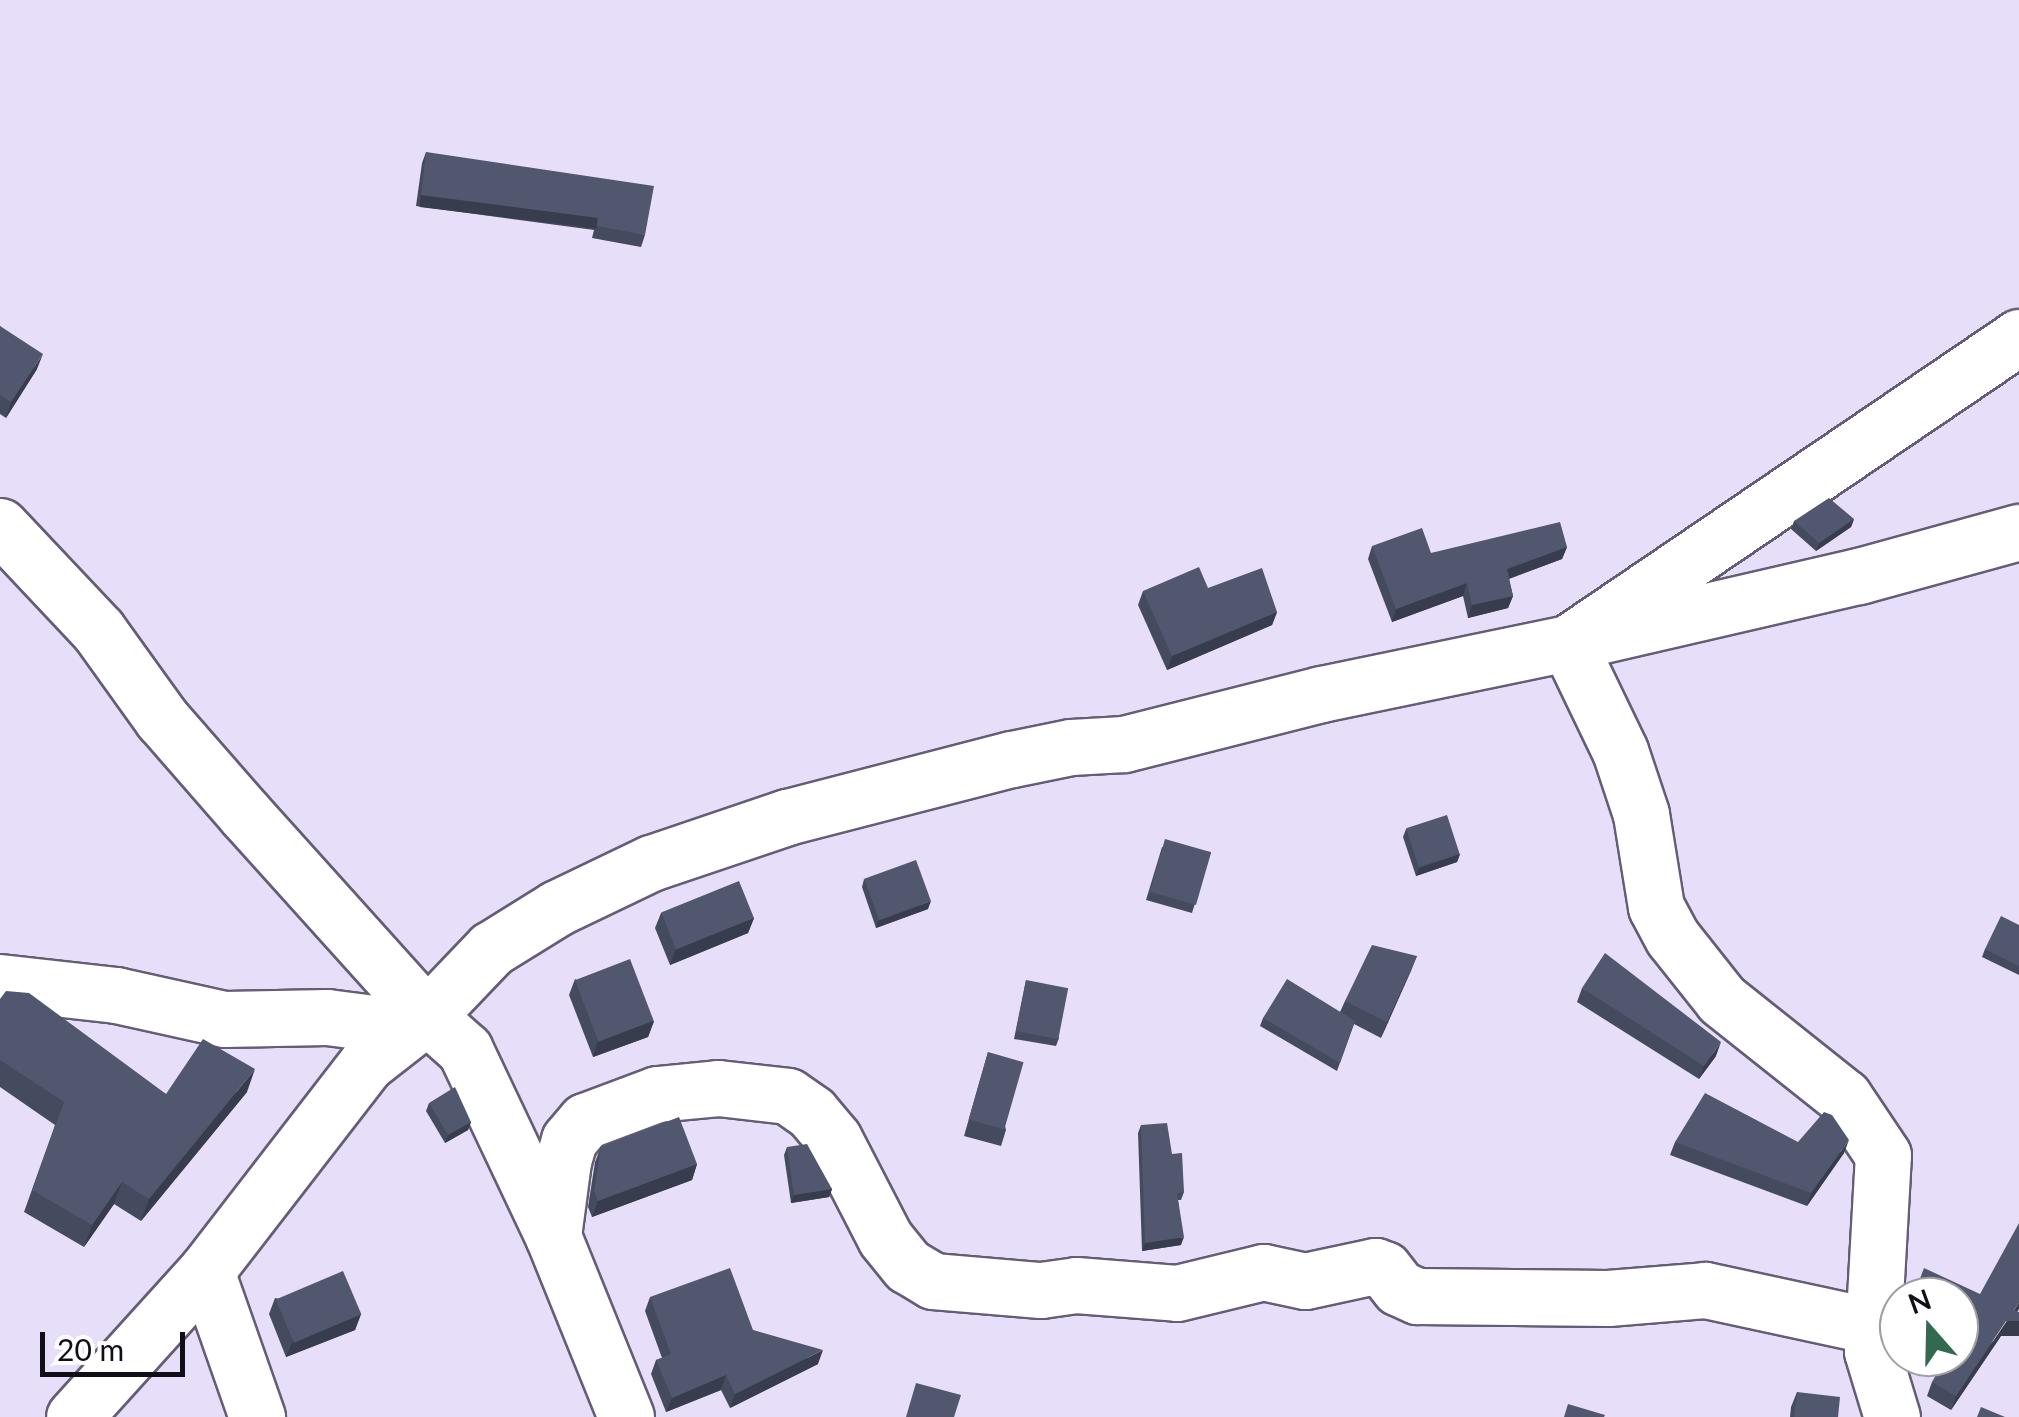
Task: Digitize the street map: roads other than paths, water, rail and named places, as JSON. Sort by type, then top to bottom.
[{"type":"street","points":[[1568,643],[2019,337]]},
{"type":"street","points":[[0,526],[98,630],[162,719],[420,1022],[465,1050],[553,1236],[626,1417]]},
{"type":"street","points":[[74,1417],[206,1272],[366,1064],[420,1022],[491,949],[556,908],[651,863],[770,823],[1012,759],[1071,747],[1124,744],[1321,694],[1568,643],[1860,576],[2019,532]]},
{"type":"street","points":[[1568,643],[1620,751],[1641,814],[1656,907],[1672,937],[1722,1000],[1844,1097],[1883,1155],[1872,1351],[1892,1417]]},
{"type":"street","points":[[0,982],[116,995],[224,1019],[327,1017],[420,1022]]},
{"type":"street","points":[[553,1236],[562,1162],[569,1140],[585,1121],[657,1094],[718,1088],[788,1096],[812,1113],[834,1139],[885,1238],[908,1266],[934,1281],[1041,1290],[1076,1285],[1178,1293],[1263,1272],[1305,1281],[1375,1266],[1384,1269],[1399,1288],[1417,1296],[1608,1298],[1705,1290],[1872,1326]]},
{"type":"street","points":[[206,1272],[257,1417]]}]
